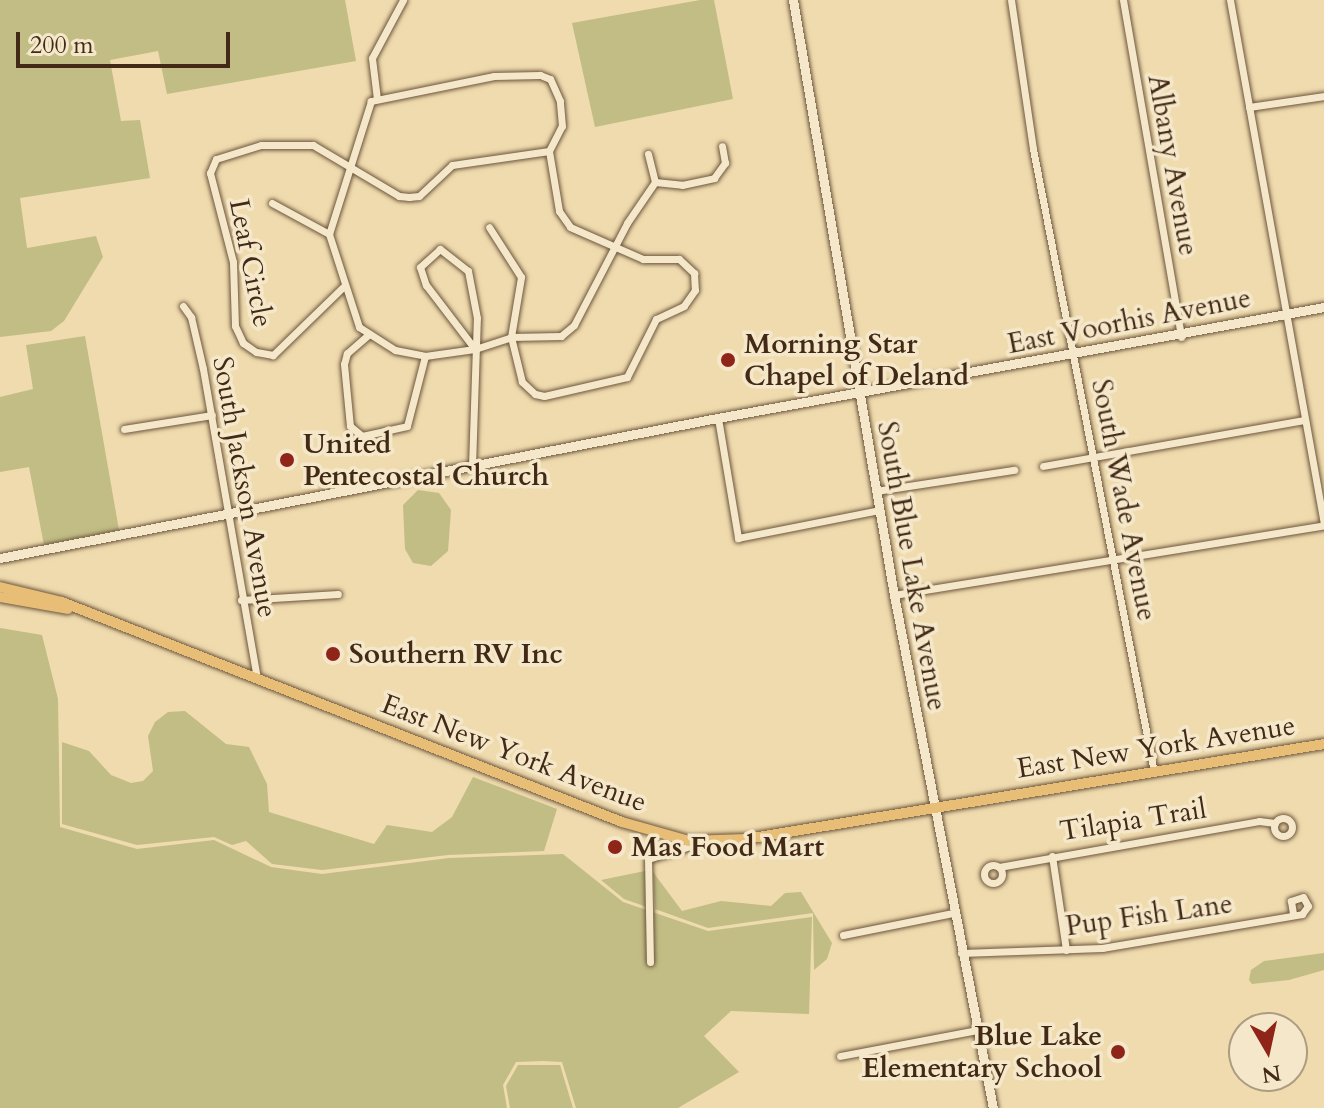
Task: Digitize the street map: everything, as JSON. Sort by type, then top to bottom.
[{"type":"main road","name":"East New York Avenue","points":[[0,587],[82,611],[634,827],[700,842],[934,808],[1324,744]]},
{"type":"main road","name":"East New York Avenue","points":[[0,597],[82,611]]},
{"type":"street","points":[[377,99],[372,58],[403,0]]},
{"type":"street","name":"South Blue Lake Avenue","points":[[793,0],[894,595],[993,1108]]},
{"type":"street","name":"South Wade Avenue","points":[[1011,0],[1073,356],[1096,457],[1154,772]]},
{"type":"street","name":"Albany Avenue","points":[[1123,0],[1181,337]]},
{"type":"street","points":[[894,595],[1324,524],[1230,0]]},
{"type":"street","points":[[489,227],[521,277],[511,337],[522,382],[535,394],[544,396],[627,377],[656,319],[684,306],[696,282],[688,265],[679,259],[643,259],[618,248],[570,227],[559,211],[549,151],[562,126],[560,101],[550,79],[540,75],[494,76],[377,99],[365,114],[329,234],[343,287],[359,327],[395,350],[425,356],[475,349],[511,337],[561,336],[574,325],[618,248],[627,223],[655,182],[648,154]]},
{"type":"street","points":[[1249,107],[1324,96]]},
{"type":"street","name":"Leaf Circle","points":[[343,287],[273,355],[256,352],[243,343],[234,316],[233,262],[210,173],[216,159],[229,152],[285,142],[313,145],[352,165]]},
{"type":"street","points":[[655,182],[682,185],[714,178],[725,163],[722,146]]},
{"type":"street","points":[[352,165],[399,196],[419,196],[452,165],[549,151]]},
{"type":"street","points":[[272,203],[329,234]]},
{"type":"street","points":[[472,466],[477,318],[468,271],[451,253],[440,249],[420,267],[426,285],[475,349]]},
{"type":"street","name":"South Jackson Avenue","points":[[183,306],[191,317],[212,415],[225,513],[257,678]]},
{"type":"street","name":"East Voorhis Avenue","points":[[0,558],[718,418],[1181,337],[1324,307]]},
{"type":"street","points":[[368,335],[347,353],[344,364],[350,426],[362,436],[407,426],[425,356]]},
{"type":"street","points":[[124,429],[212,415]]},
{"type":"street","points":[[718,418],[738,538],[879,510]]},
{"type":"street","points":[[1043,466],[1305,420]]},
{"type":"street","points":[[876,491],[1014,470]]},
{"type":"street","points":[[241,600],[338,594]]},
{"type":"street","name":"Tilapia Trail","points":[[999,867],[1259,821],[1275,823]]},
{"type":"street","points":[[650,962],[648,859],[700,842]]},
{"type":"street","points":[[1052,856],[1066,950]]},
{"type":"street","points":[[843,935],[953,913]]},
{"type":"street","name":"Pup Fish Lane","points":[[961,953],[1005,947],[1066,950],[1293,913]]},
{"type":"street","points":[[840,1056],[977,1030]]},
{"type":"shaded area","points":[[0,0],[345,0],[356,61],[167,94],[158,51],[110,60],[121,121],[140,120],[150,178],[20,198],[27,248],[96,236],[103,257],[64,321],[51,331],[0,337]]},
{"type":"shaded area","points":[[714,0],[733,99],[595,127],[572,23]]},
{"type":"shaded area","points":[[85,336],[119,530],[44,545],[29,467],[0,472],[0,397],[33,389],[26,345]]},
{"type":"shaded area","points":[[418,490],[439,493],[451,510],[448,551],[431,566],[413,563],[405,549],[403,505]]},
{"type":"shaded area","points":[[0,628],[42,635],[58,699],[60,827],[137,849],[214,840],[271,867],[322,874],[449,858],[563,854],[623,902],[708,931],[812,917],[809,1014],[731,1011],[704,1036],[739,1072],[678,1108],[576,1108],[562,1062],[543,1061],[516,1062],[503,1085],[507,1108],[0,1108]]},
{"type":"shaded area","points":[[185,711],[226,744],[249,747],[267,784],[269,812],[374,844],[387,825],[432,832],[452,817],[473,777],[557,809],[544,851],[448,855],[322,870],[272,864],[246,841],[232,845],[214,837],[137,845],[62,824],[62,742],[89,751],[111,775],[131,783],[143,781],[153,771],[148,736],[155,722],[168,712]]},
{"type":"shaded area","points":[[645,871],[647,907],[624,899],[601,880]]},
{"type":"shaded area","points":[[653,872],[682,911],[721,901],[771,906],[785,893],[801,892],[832,943],[827,959],[814,970],[813,913],[708,928],[655,909]]},
{"type":"shaded area","points":[[1324,953],[1324,970],[1289,980],[1252,984],[1249,980],[1251,970],[1264,961]]},
{"type":"shaded area","points":[[518,1065],[560,1065],[573,1108],[510,1108],[506,1086]]},
{"type":"place","name":"Morning Star Chapel of Deland","points":[[728,360]]},
{"type":"place","name":"United Pentecostal Church","points":[[287,460]]},
{"type":"place","name":"Southern RV Inc","points":[[333,654]]},
{"type":"place","name":"Mas Food Mart","points":[[615,847]]},
{"type":"place","name":"Blue Lake Elementary School","points":[[1118,1052]]}]
